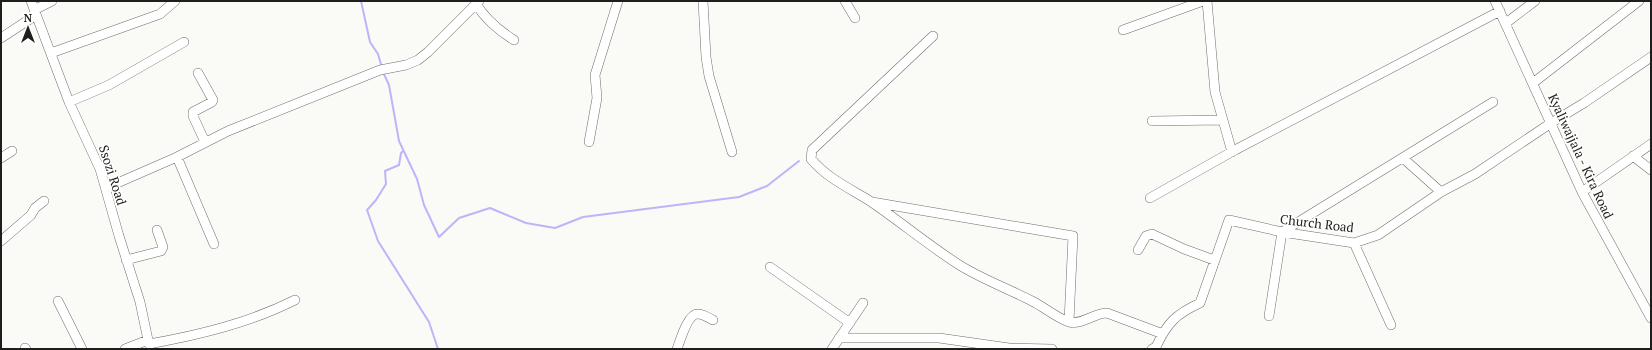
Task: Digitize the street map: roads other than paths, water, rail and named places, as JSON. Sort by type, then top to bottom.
[{"type":"street","points":[[1,38],[34,9],[52,1]]},
{"type":"street","points":[[51,53],[160,14],[175,1]]},
{"type":"street","points":[[589,142],[597,98],[595,75],[618,1]]},
{"type":"street","points":[[703,1],[706,57],[709,76],[732,152]]},
{"type":"street","points":[[845,1],[855,18]]},
{"type":"street","points":[[1123,30],[1203,1]]},
{"type":"street","points":[[1207,1],[1215,92],[1232,152]]},
{"type":"street","name":"Kyaliwajjala - Kira Road","points":[[1495,1],[1582,192],[1651,318]]},
{"type":"street","points":[[1506,23],[1535,1]]},
{"type":"street","points":[[1533,83],[1639,1]]},
{"type":"street","points":[[106,188],[177,157],[205,142],[235,129],[380,70],[406,65],[418,60],[478,3],[485,17],[499,30],[514,40]]},
{"type":"street","name":"Ssozi Road","points":[[34,9],[69,102],[96,159],[106,188],[126,260],[140,302],[149,344]]},
{"type":"street","points":[[1150,198],[1232,152],[1500,12]]},
{"type":"street","points":[[932,36],[812,150],[811,159],[835,181],[870,201],[960,265],[978,276],[1033,301],[1069,322],[1079,322],[1101,313],[1107,313],[1163,334]]},
{"type":"street","points":[[69,102],[109,85],[184,42]]},
{"type":"street","name":"Church Road","points":[[1152,349],[1156,348],[1163,334],[1175,317],[1200,303],[1229,220],[1282,232],[1354,243],[1378,235],[1441,192],[1475,174],[1551,123],[1584,103],[1651,57]]},
{"type":"street","points":[[198,73],[214,100],[193,112],[193,116],[205,142]]},
{"type":"street","points":[[1269,316],[1282,232],[1404,159],[1493,102]]},
{"type":"street","points":[[1152,121],[1222,120]]},
{"type":"street","points":[[1582,192],[1651,144]]},
{"type":"street","points":[[1,158],[12,151]]},
{"type":"street","points":[[1633,156],[1651,170]]},
{"type":"street","points":[[177,157],[214,244]]},
{"type":"street","points":[[1404,159],[1441,192]]},
{"type":"street","points":[[1,241],[31,215],[35,208],[44,201]]},
{"type":"street","points":[[870,201],[1073,236],[1069,322]]},
{"type":"street","points":[[126,260],[160,251],[163,246],[157,230]]},
{"type":"street","points":[[1138,250],[1146,236],[1152,234],[1214,260]]},
{"type":"street","points":[[1354,243],[1391,325]]},
{"type":"street","points":[[770,267],[850,323]]},
{"type":"street","points":[[125,349],[228,326],[268,312],[295,300]]},
{"type":"street","points":[[58,301],[82,349]]},
{"type":"street","points":[[832,349],[863,303]]},
{"type":"street","points":[[677,349],[688,320],[693,315],[697,313],[713,320]]},
{"type":"street","points":[[839,338],[939,338],[1009,348],[1052,349]]},
{"type":"waterway","points":[[361,1],[370,42],[378,54],[382,68]]},
{"type":"waterway","points":[[383,72],[389,85],[399,141],[417,179],[424,205],[439,237],[459,218],[490,208],[526,223],[555,228],[583,217],[739,197],[767,186],[799,161]]},
{"type":"waterway","points":[[403,151],[401,153],[399,165],[385,171],[386,184],[376,200],[367,210],[378,241],[429,322],[438,349]]}]
